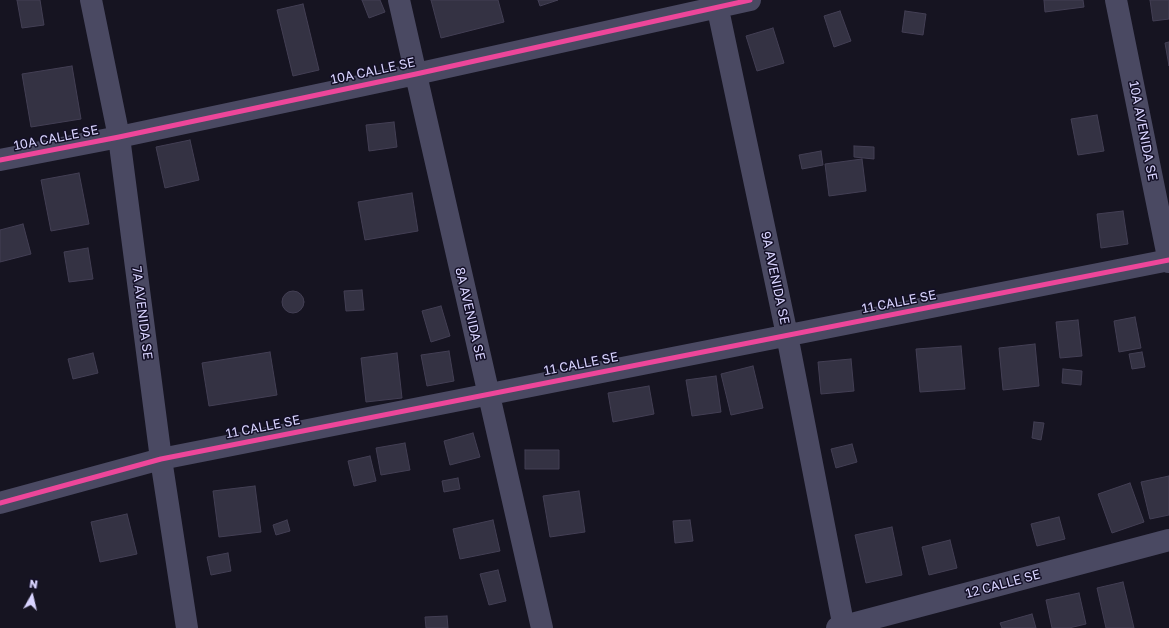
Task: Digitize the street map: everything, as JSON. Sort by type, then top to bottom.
[{"type":"street","name":"7A AVENIDA SE","points":[[91,0],[119,137],[161,459],[187,628]]},
{"type":"street","name":"8A AVENIDA SE","points":[[399,0],[542,628]]},
{"type":"street","name":"10A CALLE SE","points":[[0,160],[119,137],[416,74],[717,4],[750,0]]},
{"type":"street","name":"10A AVENIDA SE","points":[[1116,0],[1169,261]]},
{"type":"street","name":"9A AVENIDA SE","points":[[717,4],[787,335],[842,627]]},
{"type":"street","name":"11 CALLE SE","points":[[0,503],[161,459],[1169,261]]},
{"type":"street","name":"12 CALLE SE","points":[[842,627],[1169,540]]},
{"type":"building","points":[[17,0],[40,0],[44,25],[22,28]]},
{"type":"building","points":[[362,0],[380,0],[385,12],[369,18]]},
{"type":"building","points":[[431,0],[498,0],[504,22],[441,38]]},
{"type":"building","points":[[538,0],[558,0],[540,6]]},
{"type":"building","points":[[1044,0],[1083,0],[1084,7],[1045,12]]},
{"type":"building","points":[[1150,0],[1169,0],[1169,19],[1153,21]]},
{"type":"building","points":[[303,4],[319,70],[293,76],[277,10]]},
{"type":"building","points":[[840,11],[851,41],[834,47],[824,16]]},
{"type":"building","points":[[905,11],[926,14],[923,35],[902,32]]},
{"type":"building","points":[[773,28],[784,63],[757,71],[746,36]]},
{"type":"building","points":[[1169,42],[1169,66],[1165,43]]},
{"type":"building","points":[[72,66],[81,119],[31,127],[22,74]]},
{"type":"building","points":[[1097,115],[1104,151],[1078,155],[1071,119]]},
{"type":"building","points":[[394,122],[397,147],[369,151],[366,125]]},
{"type":"building","points":[[190,140],[199,180],[165,188],[156,147]]},
{"type":"building","points":[[854,146],[874,147],[874,159],[854,157]]},
{"type":"building","points":[[821,151],[823,165],[802,169],[799,155]]},
{"type":"building","points":[[862,159],[866,191],[829,196],[825,164]]},
{"type":"building","points":[[79,173],[89,224],[51,231],[41,180]]},
{"type":"building","points":[[412,193],[418,231],[365,240],[358,202]]},
{"type":"building","points":[[1123,211],[1128,244],[1101,248],[1097,214]]},
{"type":"building","points":[[23,224],[31,254],[0,262],[0,230]]},
{"type":"building","points":[[88,248],[93,279],[69,282],[64,252]]},
{"type":"building","points":[[362,290],[364,310],[346,311],[344,291]]},
{"type":"building","points":[[293,291],[301,294],[304,302],[301,310],[293,313],[285,310],[282,302],[285,294]]},
{"type":"building","points":[[441,306],[450,336],[431,342],[422,311]]},
{"type":"building","points":[[1135,317],[1141,348],[1119,352],[1114,321]]},
{"type":"building","points":[[1078,320],[1082,356],[1060,358],[1056,322]]},
{"type":"building","points":[[1035,344],[1039,386],[1003,390],[999,348]]},
{"type":"building","points":[[961,346],[965,389],[920,392],[916,349]]},
{"type":"building","points":[[449,351],[454,381],[427,386],[421,355]]},
{"type":"building","points":[[270,352],[277,395],[209,406],[202,363]]},
{"type":"building","points":[[1142,352],[1145,367],[1132,369],[1129,354]]},
{"type":"building","points":[[93,353],[98,373],[73,379],[68,359]]},
{"type":"building","points":[[397,353],[402,398],[366,402],[361,358]]},
{"type":"building","points":[[851,359],[854,391],[821,394],[818,362]]},
{"type":"building","points":[[753,366],[763,408],[731,415],[721,374]]},
{"type":"building","points":[[1063,369],[1082,371],[1081,385],[1062,383]]},
{"type":"building","points":[[716,376],[721,412],[692,416],[686,380]]},
{"type":"building","points":[[649,386],[654,414],[613,422],[608,393]]},
{"type":"building","points":[[1034,422],[1044,423],[1041,440],[1032,438]]},
{"type":"building","points":[[473,433],[480,457],[450,465],[444,441]]},
{"type":"building","points":[[405,443],[410,470],[381,475],[376,448]]},
{"type":"building","points":[[852,444],[857,462],[836,468],[831,449]]},
{"type":"building","points":[[525,450],[559,450],[559,469],[525,469]]},
{"type":"building","points":[[370,456],[376,481],[354,486],[348,461]]},
{"type":"building","points":[[1169,476],[1169,515],[1150,519],[1141,482]]},
{"type":"building","points":[[458,478],[460,489],[444,492],[442,481]]},
{"type":"building","points":[[1130,483],[1144,522],[1112,533],[1098,494]]},
{"type":"building","points":[[255,486],[261,532],[219,537],[213,491]]},
{"type":"building","points":[[579,491],[585,532],[550,537],[543,496]]},
{"type":"building","points":[[127,514],[137,554],[100,562],[91,522]]},
{"type":"building","points":[[1059,517],[1065,539],[1037,546],[1031,524]]},
{"type":"building","points":[[287,520],[290,531],[276,535],[273,525]]},
{"type":"building","points":[[493,520],[500,551],[460,559],[453,529]]},
{"type":"building","points":[[690,520],[693,541],[675,543],[673,521]]},
{"type":"building","points":[[892,527],[902,575],[866,583],[855,535]]},
{"type":"building","points":[[950,540],[957,568],[929,575],[922,547]]},
{"type":"building","points":[[228,553],[231,571],[211,575],[207,557]]},
{"type":"building","points":[[498,570],[506,601],[489,605],[480,574]]},
{"type":"building","points":[[1123,582],[1134,628],[1106,628],[1097,588]]},
{"type":"building","points":[[1079,593],[1086,624],[1069,628],[1052,628],[1046,600]]},
{"type":"building","points":[[1032,614],[1036,628],[1002,628],[1000,623]]},
{"type":"building","points":[[447,616],[448,628],[426,628],[425,617]]},
{"type":"cycle path","points":[[0,160],[119,137],[416,74],[750,0]]},
{"type":"cycle path","points":[[0,503],[161,459],[1169,260]]}]
